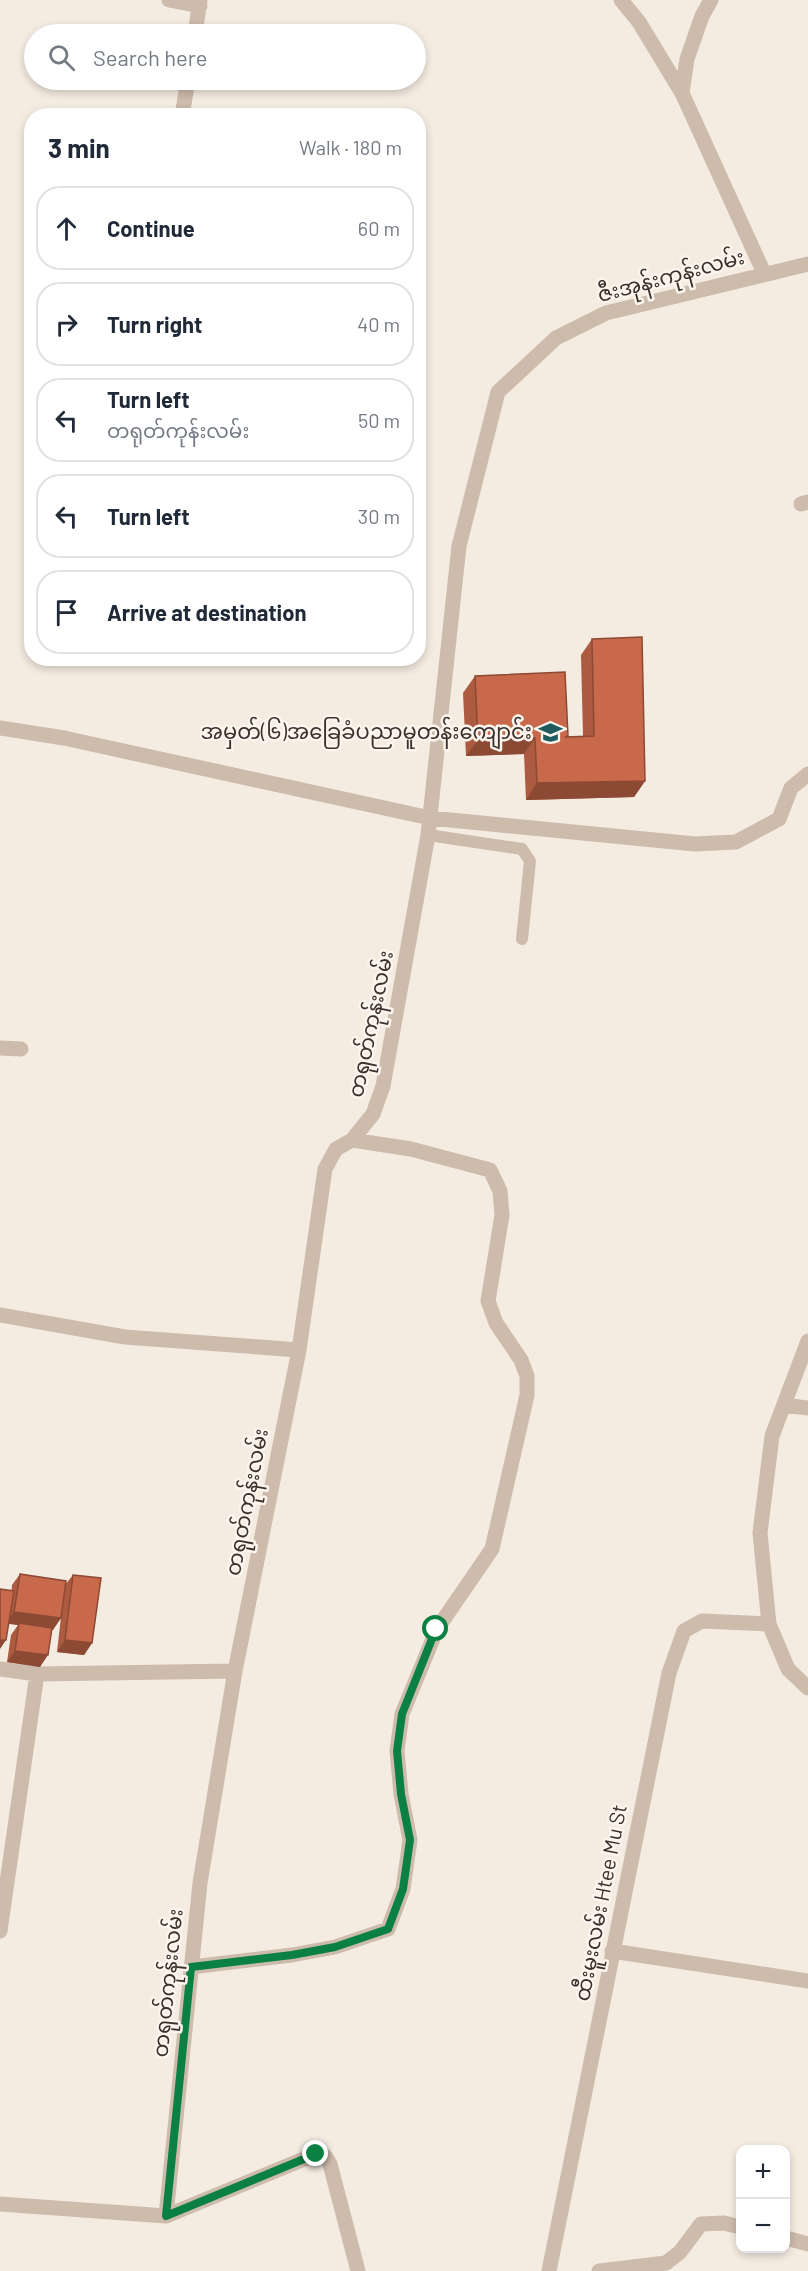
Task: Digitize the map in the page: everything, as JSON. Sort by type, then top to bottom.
[{"type":"street","points":[[169,0],[200,3],[197,24]]},
{"type":"street","points":[[621,0],[639,22],[682,93],[764,273]]},
{"type":"street","points":[[682,93],[687,59],[702,16],[711,0]]},
{"type":"street","points":[[184,108],[187,90]]},
{"type":"street","name":"ဇီးအုန်းကုန်းလမ်း","points":[[430,818],[459,546],[498,392],[556,338],[606,313],[808,264]]},
{"type":"street","points":[[0,728],[64,738],[430,818],[695,844],[736,842],[779,819],[791,788],[808,774]]},
{"type":"street","name":"တရုတ်ကုန်းလမ်း","points":[[166,2216],[200,1883],[235,1671],[299,1350],[325,1168],[336,1149],[352,1140],[373,1114],[383,1086],[430,818]]},
{"type":"street","points":[[0,1048],[21,1048]]},
{"type":"street","points":[[191,1967],[292,1955],[335,1947],[388,1929],[403,1889],[410,1840],[401,1794],[397,1751],[402,1714],[436,1629],[492,1549],[527,1395],[527,1376],[521,1360],[496,1323],[488,1301],[502,1215],[500,1191],[490,1170],[411,1149],[352,1140]]},
{"type":"street","points":[[0,1315],[125,1337],[299,1350]]},
{"type":"street","points":[[808,1341],[772,1436],[760,1533],[769,1624],[788,1669],[808,1688]]},
{"type":"street","points":[[784,1405],[808,1408]]},
{"type":"street","name":"ထီးမူးလမ်း Htee Mu St","points":[[549,2271],[669,1672],[684,1631],[702,1621],[769,1624]]},
{"type":"street","points":[[0,1669],[37,1674],[235,1671]]},
{"type":"street","points":[[0,1931],[37,1674]]},
{"type":"street","points":[[612,1951],[808,1981]]},
{"type":"street","points":[[0,2204],[166,2216],[316,2154],[325,2156],[330,2164],[358,2271]]},
{"type":"street","points":[[599,2271],[666,2263],[680,2252],[701,2224],[724,2223],[736,2226]]},
{"type":"street","points":[[790,2239],[808,2244]]},
{"type":"lane","points":[[428,835],[522,849],[530,861],[522,939]]},
{"type":"building","points":[[642,637],[645,781],[537,783],[535,738],[478,740],[475,676],[565,672],[568,736],[565,737],[594,736],[592,639]]},
{"type":"building","points":[[20,1574],[66,1581],[61,1618],[14,1612]]},
{"type":"building","points":[[73,1575],[101,1578],[92,1643],[65,1640]]},
{"type":"building","points":[[0,1589],[14,1591],[6,1640],[0,1640]]},
{"type":"building","points":[[19,1623],[52,1628],[48,1655],[15,1651]]},
{"type":"place","name":"အမှတ်(၆)အခြေခံပညာမူတန်းကျောင်း","points":[[550,732]]},
{"type":"route","points":[[316,2154],[166,2216],[191,1967],[292,1955],[335,1947],[388,1929],[403,1889],[410,1840],[401,1794],[397,1751],[402,1714],[436,1629]]}]
